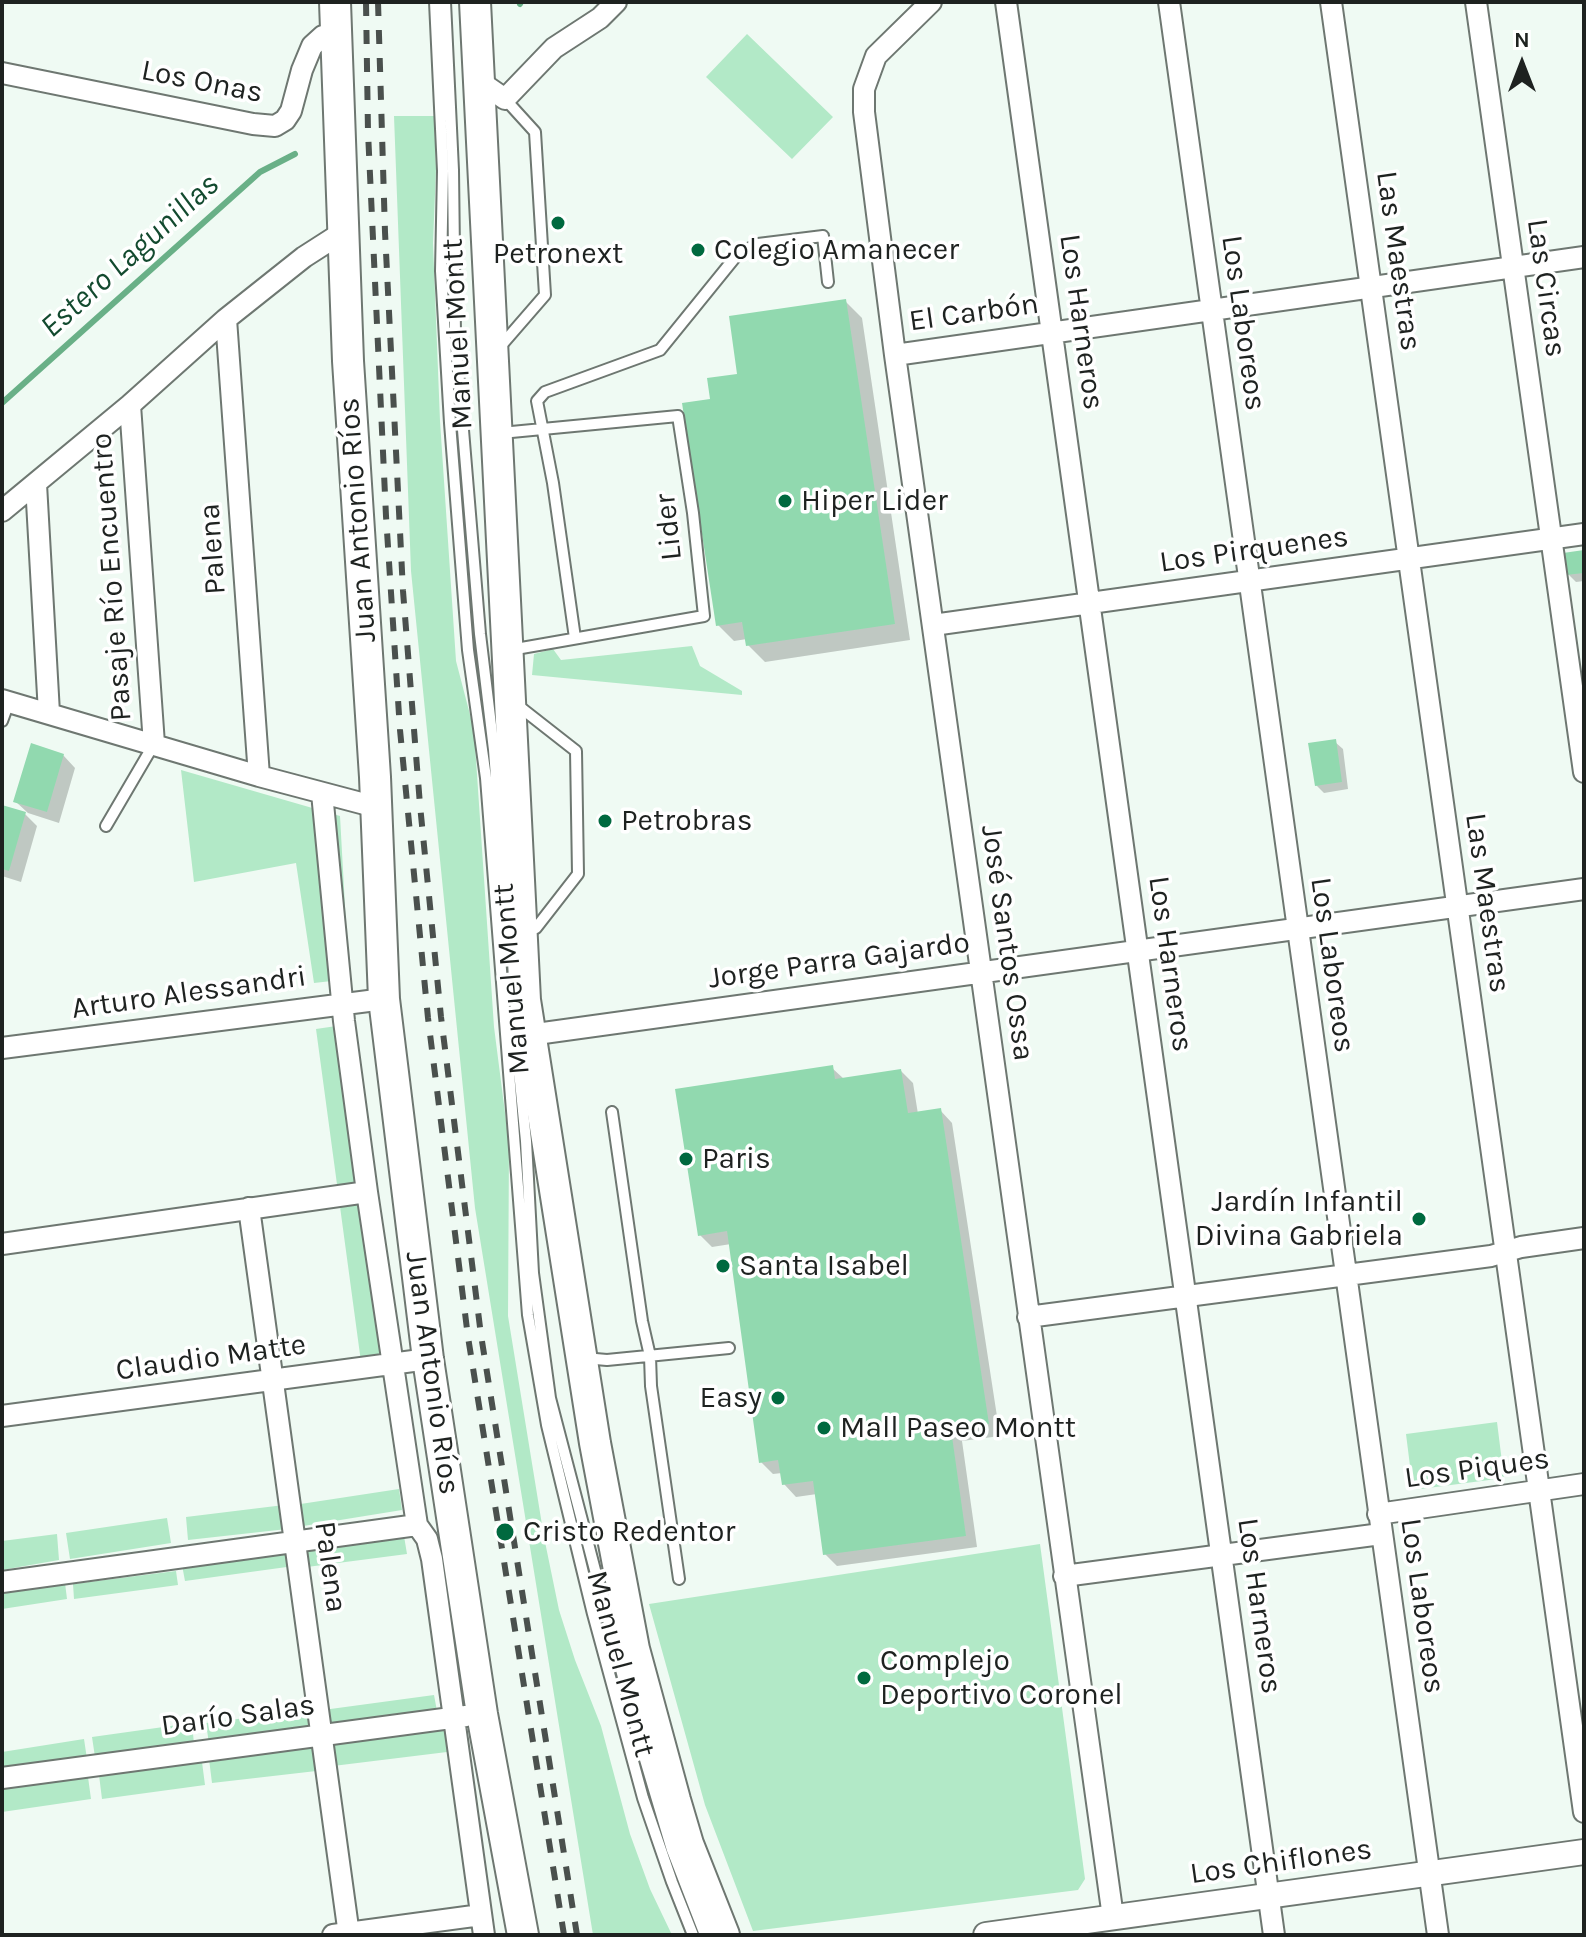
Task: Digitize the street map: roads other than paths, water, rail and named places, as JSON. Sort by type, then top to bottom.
[{"type":"main road","name":"Juan Antonio Ríos","points":[[335,2],[356,506],[376,807],[384,999],[468,1717],[523,1935]]},
{"type":"main road","name":"Manuel Montt","points":[[475,2],[495,434],[529,1035],[613,1540],[643,1687],[688,1844],[724,1935]]},
{"type":"street","points":[[479,81],[505,99],[554,48],[600,18],[616,2]]},
{"type":"street","name":"José Santos Ossa","points":[[931,2],[876,56],[864,89],[864,112],[1064,1576],[1104,1924]]},
{"type":"street","name":"Los Harneros","points":[[1006,2],[1274,1935]]},
{"type":"street","name":"Los Laboreos","points":[[1169,2],[1438,1935]]},
{"type":"street","name":"Las Maestras","points":[[1331,2],[1584,1812]]},
{"type":"street","name":"Las Circas","points":[[1476,2],[1584,772]]},
{"type":"street","name":"Los Onas","points":[[2,73],[275,126],[285,120],[291,111],[312,46],[323,36],[336,32]]},
{"type":"street","points":[[2,511],[130,405],[226,319],[304,257],[343,232]]},
{"type":"street","name":"El Carbón","points":[[895,355],[1584,257]]},
{"type":"street","name":"Palena","points":[[226,319],[259,776]]},
{"type":"street","name":"Pasaje Río Encuentro","points":[[130,405],[154,744]]},
{"type":"street","points":[[36,484],[49,713]]},
{"type":"street","name":"Los Pirquenes","points":[[933,625],[1584,534]]},
{"type":"street","points":[[4,708],[49,713],[259,776],[376,807]]},
{"type":"street","points":[[322,793],[343,1003],[367,1192],[417,1525],[427,1539],[468,1717],[482,1925],[343,1934]]},
{"type":"street","name":"Jorge Parra Gajardo","points":[[529,1035],[1584,889]]},
{"type":"street","name":"Arturo Alessandri","points":[[2,1048],[384,999]]},
{"type":"street","points":[[2,1244],[367,1192]]},
{"type":"street","name":"Palena","points":[[249,1208],[323,1735],[343,1934]]},
{"type":"street","points":[[1028,1317],[1491,1256],[1584,1238]]},
{"type":"street","name":"Claudio Matte","points":[[2,1416],[428,1359]]},
{"type":"street","name":"Los Piques","points":[[1064,1576],[1222,1555],[1539,1490],[1584,1484]]},
{"type":"street","points":[[2,1582],[417,1525]]},
{"type":"street","name":"Darío Salas","points":[[2,1778],[468,1717]]},
{"type":"street","name":"Los Chiflones","points":[[986,1935],[1104,1924],[1269,1895],[1584,1852]]},
{"type":"lane","name":"Manuel Montt","points":[[435,2],[443,171],[441,271],[450,423],[468,650],[486,778],[528,1315],[547,1425],[593,1614],[643,1798],[693,1935]]},
{"type":"lane","name":"Manuel Montt","points":[[445,2],[453,170],[452,261],[461,415],[480,634],[497,783],[526,1141],[533,1273],[541,1339],[554,1413],[633,1717],[672,1850],[705,1935]]},
{"type":"lane","points":[[492,355],[545,295],[535,132],[505,99]]},
{"type":"lane","points":[[575,638],[537,401],[545,392],[660,350],[737,255],[758,244],[823,236],[828,282]]},
{"type":"lane","name":"Lider","points":[[495,434],[678,416],[687,466],[704,616],[507,651]]},
{"type":"lane","points":[[509,700],[576,751],[578,874],[536,928],[523,933]]},
{"type":"lane","points":[[106,826],[154,744]]},
{"type":"lane","points":[[612,1112],[642,1321],[650,1356],[651,1386],[679,1579]]},
{"type":"lane","points":[[582,1358],[607,1360],[729,1348]]},
{"type":"waterway","name":"Estero Lagunillas","points":[[2,403],[260,172],[295,154]]},
{"type":"railway","points":[[366,2],[368,132],[386,516],[400,730],[428,1018],[468,1337],[564,1935]]},
{"type":"railway","points":[[378,2],[385,232],[403,591],[441,1017],[481,1335],[577,1935]]},
{"type":"place","name":"Petronext","points":[[558,223]]},
{"type":"place","name":"Colegio Amanecer","points":[[698,250]]},
{"type":"place","name":"Hiper Lider","points":[[785,501]]},
{"type":"place","name":"Petrobras","points":[[605,821]]},
{"type":"place","name":"Paris","points":[[686,1159]]},
{"type":"place","name":"Jardín Infantil Divina Gabriela","points":[[1419,1219]]},
{"type":"place","name":"Santa Isabel","points":[[723,1266]]},
{"type":"place","name":"Easy","points":[[778,1398]]},
{"type":"place","name":"Mall Paseo Montt","points":[[824,1428]]},
{"type":"place","name":"Cristo Redentor","points":[[505,1532]]},
{"type":"place","name":"Complejo Deportivo Coronel","points":[[864,1678]]}]
